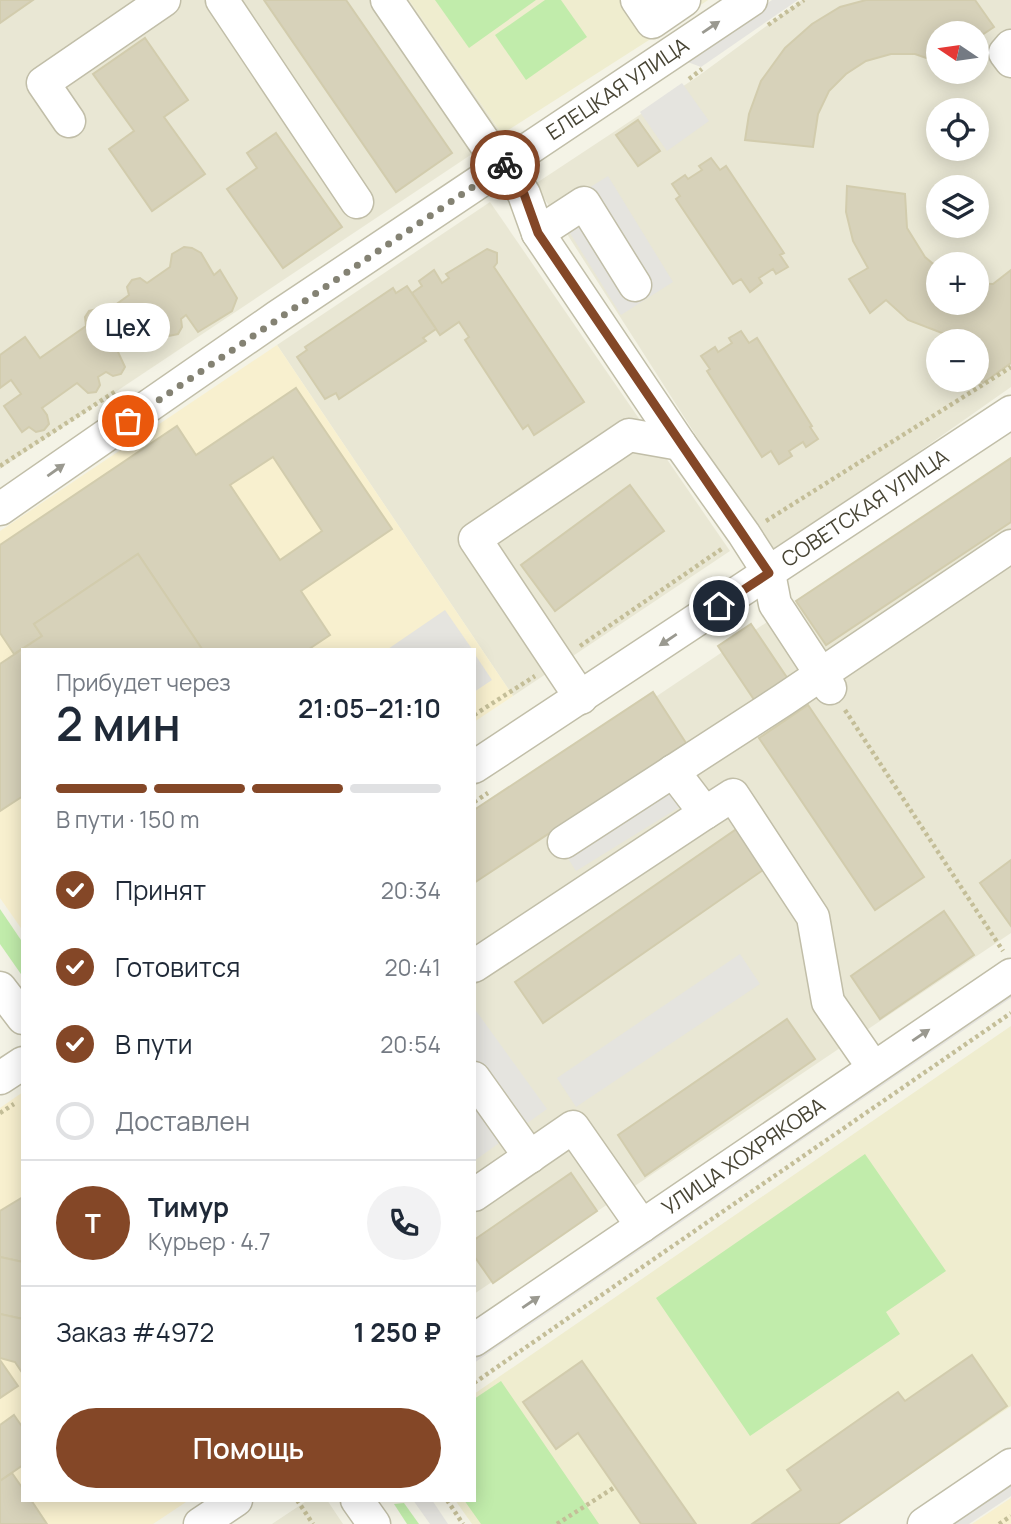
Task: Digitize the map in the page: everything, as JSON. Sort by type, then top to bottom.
[{"type":"street","points":[[69,121],[43,83],[164,0]]},
{"type":"street","points":[[222,0],[357,202]]},
{"type":"street","points":[[387,0],[489,149],[505,164],[524,194],[538,233],[769,573],[775,604],[825,681]]},
{"type":"street","points":[[637,0],[652,22],[684,0]]},
{"type":"street","name":"ЕЛЕЦКАЯ УЛИЦА","points":[[0,509],[278,317],[751,0]]},
{"type":"street","points":[[1011,46],[1005,53],[1011,61]]},
{"type":"street","points":[[538,233],[584,203],[635,285]]},
{"type":"street","name":"СОВЕТСКАЯ УЛИЦА","points":[[476,766],[1011,412]]},
{"type":"street","points":[[581,698],[475,539],[629,435],[680,444]]},
{"type":"street","points":[[564,842],[673,771],[825,681],[1011,546]]},
{"type":"street","points":[[673,771],[705,813]]},
{"type":"street","points":[[476,966],[733,795],[813,917],[828,1002],[873,1067]]},
{"type":"street","name":"УЛИЦА ХОХРЯКОВА","points":[[477,1331],[642,1226],[873,1067],[1007,963]]},
{"type":"street","points":[[0,988],[21,1015]]},
{"type":"street","points":[[0,1078],[21,1064]]},
{"type":"street","points":[[476,1081],[530,1157]]},
{"type":"street","points":[[476,1194],[573,1127],[642,1226]]},
{"type":"street","points":[[924,1524],[1011,1465]]},
{"type":"street","points":[[200,1524],[233,1502]]},
{"type":"street","points":[[358,1502],[374,1524]]},
{"type":"path","points":[[825,681],[1007,963]]},
{"type":"path","points":[[476,1382],[1011,1013]]},
{"type":"path","points":[[557,1524],[615,1487]]},
{"type":"path","points":[[298,1502],[313,1524]]},
{"type":"path","points":[[448,1502],[463,1524]]},
{"type":"path","points":[[999,1524],[1011,1516]]},
{"type":"shaded area","points":[[0,0],[409,0],[502,134],[0,469]]},
{"type":"shaded area","points":[[409,0],[708,0],[502,134]]},
{"type":"shaded area","points":[[772,0],[798,0],[701,67],[685,61]]},
{"type":"shaded area","points":[[802,0],[1011,0],[1011,387],[887,474],[770,551],[535,184],[697,77]]},
{"type":"shaded area","points":[[682,83],[709,121],[667,151],[640,112]]},
{"type":"shaded area","points":[[608,176],[673,282],[621,315],[555,209]]},
{"type":"shaded area","points":[[490,202],[730,551],[513,696],[277,345]]},
{"type":"shaded area","points":[[277,345],[513,696],[476,721],[476,648],[21,648],[21,928],[0,898],[0,531]]},
{"type":"shaded area","points":[[1011,458],[1011,933],[476,1293],[476,818]]},
{"type":"shaded area","points":[[445,610],[471,648],[389,648]]},
{"type":"shaded area","points":[[476,656],[492,680],[476,691]]},
{"type":"shaded area","points":[[669,783],[683,805],[576,871],[562,849]]},
{"type":"shaded area","points":[[740,954],[760,984],[576,1107],[557,1078]]},
{"type":"shaded area","points":[[1011,975],[1011,998],[476,1362],[476,1339]]},
{"type":"shaded area","points":[[476,1011],[547,1109],[476,1160]]},
{"type":"shaded area","points":[[1011,1026],[1011,1406],[837,1524],[472,1524],[456,1502],[476,1502],[476,1393]]},
{"type":"shaded area","points":[[21,1093],[21,1502],[186,1502],[153,1524],[0,1524],[0,1108]]},
{"type":"shaded area","points":[[1011,1482],[1011,1496],[969,1524],[948,1524]]},
{"type":"shaded area","points":[[1011,1498],[1011,1524],[972,1524]]},
{"type":"shaded area","points":[[305,1502],[328,1502],[343,1524],[272,1524]]},
{"type":"shaded area","points":[[414,1502],[433,1502],[448,1524],[430,1524]]},
{"type":"green space","points":[[435,0],[536,0],[469,48]]},
{"type":"green space","points":[[545,0],[561,0],[587,37],[526,80],[495,35]]},
{"type":"green space","points":[[0,909],[21,940],[21,974],[0,944]]},
{"type":"green space","points":[[865,1154],[946,1271],[886,1312],[900,1334],[750,1436],[656,1298]]},
{"type":"green space","points":[[501,1381],[599,1524],[481,1524],[465,1502],[476,1502],[476,1398]]},
{"type":"green space","points":[[404,1503],[419,1524],[407,1524],[394,1504]]},
{"type":"building","points":[[0,0],[33,0],[0,23]]},
{"type":"building","points":[[264,0],[346,0],[452,153],[396,192]]},
{"type":"building","points":[[866,0],[975,0],[994,27],[989,30],[989,21],[926,21],[926,58],[915,54],[891,54],[866,61],[846,74],[829,91],[818,114],[813,147],[745,140],[749,114],[761,81],[785,48],[812,24],[840,7]]},
{"type":"building","points":[[145,38],[188,100],[164,117],[205,174],[152,211],[109,149],[134,131],[93,74]]},
{"type":"building","points":[[638,120],[660,151],[638,166],[616,135]]},
{"type":"building","points":[[276,133],[342,227],[283,268],[227,189],[257,168],[247,153]]},
{"type":"building","points":[[711,158],[720,170],[726,166],[784,253],[780,255],[788,267],[776,274],[773,269],[759,278],[762,283],[750,292],[741,279],[733,284],[676,199],[680,196],[672,184],[685,175],[688,179],[702,170],[699,166]]},
{"type":"building","points":[[847,186],[905,194],[907,228],[926,258],[926,315],[989,315],[989,284],[993,284],[1011,270],[1011,363],[989,379],[989,329],[932,329],[908,320],[886,300],[870,313],[849,279],[868,268],[853,241],[846,212]]},
{"type":"building","points":[[184,247],[201,253],[214,275],[220,270],[237,298],[232,311],[198,332],[186,315],[181,319],[182,327],[178,334],[169,336],[157,324],[118,352],[125,367],[121,374],[113,376],[106,372],[98,377],[100,385],[96,392],[88,393],[77,383],[42,408],[49,424],[44,430],[36,432],[29,427],[22,432],[4,406],[21,394],[11,380],[0,388],[0,355],[25,337],[40,358],[86,326],[85,317],[89,311],[97,309],[104,313],[129,295],[127,287],[132,280],[140,278],[147,283],[170,267],[172,254]]},
{"type":"building","points":[[487,249],[497,253],[494,267],[584,402],[534,435],[528,425],[523,429],[465,340],[469,337],[459,322],[440,335],[412,293],[422,286],[419,281],[434,270],[442,283],[449,278],[446,274]]},
{"type":"building","points":[[407,286],[436,329],[423,338],[426,341],[339,399],[336,393],[325,399],[297,357],[307,350],[305,347],[393,288],[396,293]]},
{"type":"building","points":[[741,331],[749,343],[757,338],[818,439],[806,447],[803,442],[789,451],[792,456],[779,464],[771,451],[762,457],[707,371],[710,369],[701,356],[715,347],[718,352],[732,343],[729,338]]},
{"type":"building","points":[[296,388],[392,529],[301,591],[330,635],[310,648],[201,648],[138,554],[34,624],[42,636],[14,654],[0,633],[0,545],[177,426],[196,455]],"holes":[[[273,457],[322,531],[280,560],[230,485]]]},
{"type":"building","points":[[1011,458],[1011,522],[826,645],[796,601]]},
{"type":"building","points":[[630,485],[664,531],[555,611],[521,565]]},
{"type":"building","points":[[138,554],[201,648],[24,648],[42,636],[34,624]]},
{"type":"building","points":[[751,624],[790,682],[757,704],[718,646]]},
{"type":"building","points":[[21,650],[21,797],[0,811],[0,664]]},
{"type":"building","points":[[653,692],[686,743],[476,882],[476,809]]},
{"type":"building","points":[[808,705],[924,877],[875,910],[759,738]]},
{"type":"building","points":[[738,828],[766,868],[543,1023],[515,982]]},
{"type":"building","points":[[1011,860],[1011,926],[980,883]]},
{"type":"building","points":[[944,911],[974,955],[880,1019],[851,976]]},
{"type":"building","points":[[787,1019],[815,1059],[645,1176],[618,1135]]},
{"type":"building","points":[[571,1173],[597,1211],[493,1283],[476,1259],[476,1239]]},
{"type":"building","points":[[21,1198],[21,1262],[0,1257],[0,1211]]},
{"type":"building","points":[[0,1257],[21,1262],[21,1319],[0,1314]]},
{"type":"building","points":[[0,1314],[21,1319],[21,1371],[15,1362],[0,1358]]},
{"type":"building","points":[[972,1355],[1007,1406],[838,1524],[752,1524],[801,1490],[787,1470],[898,1392],[905,1401]]},
{"type":"building","points":[[0,1360],[18,1386],[0,1398]]},
{"type":"building","points":[[582,1361],[696,1524],[641,1524],[578,1433],[556,1449],[523,1402]]},
{"type":"building","points":[[14,1415],[21,1425],[21,1466],[0,1481],[0,1425]]},
{"type":"building","points":[[12,1473],[21,1486],[21,1502],[32,1502],[47,1524],[0,1524],[0,1481]]},
{"type":"way so far","points":[[128,421],[505,165]]},
{"type":"place","name":"ЦеХ","points":[[128,421]]},
{"type":"route","points":[[505,165],[524,194],[538,233],[769,573],[719,606]]}]
